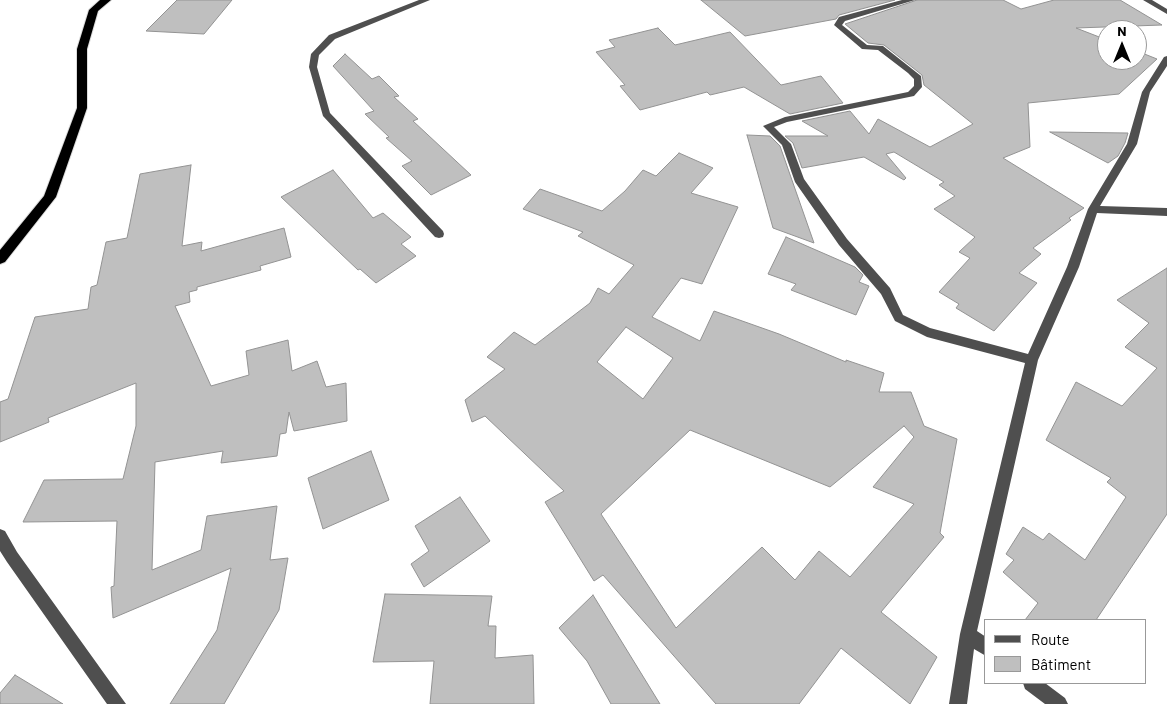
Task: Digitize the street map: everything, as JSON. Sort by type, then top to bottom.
[{"type":"highway","points":[[0,259],[50,198],[82,108],[82,49],[94,10],[106,0]]},
{"type":"street","points":[[426,0],[332,37],[315,54],[313,67],[326,114],[438,234]]},
{"type":"street","points":[[911,0],[842,19],[838,26],[865,47],[880,48],[892,55],[911,71],[918,78],[918,87],[911,94],[785,120],[768,126],[786,144],[799,180],[843,242],[886,291],[899,318],[927,332],[1032,360]]},
{"type":"street","points":[[1147,0],[1167,12]]},
{"type":"street","points":[[958,704],[968,634],[1032,360],[1073,266],[1093,209],[1132,144],[1146,92],[1167,59]]},
{"type":"street","points":[[1093,209],[1167,212]]},
{"type":"street","points":[[0,536],[12,557],[117,704]]},
{"type":"street","points":[[968,634],[984,646]]},
{"type":"street","points":[[1032,684],[1059,704]]},
{"type":"building","points":[[177,0],[232,0],[204,34],[146,31]]},
{"type":"building","points":[[701,0],[895,0],[839,15],[836,19],[745,36]]},
{"type":"building","points":[[917,0],[1003,0],[1021,9],[1054,0],[1120,0],[1162,25],[1147,26],[1147,20],[1097,20],[1097,27],[1076,28],[1097,36],[1097,70],[1145,70],[1119,94],[1028,103],[1030,147],[1003,158],[1084,208],[1033,248],[1041,254],[1019,273],[1037,283],[994,331],[956,308],[959,304],[939,292],[970,258],[959,252],[975,237],[934,209],[955,196],[939,185],[944,182],[894,152],[886,154],[906,178],[904,180],[864,157],[802,168],[793,143],[785,136],[828,136],[802,121],[850,111],[869,134],[878,119],[930,147],[973,124],[924,85],[922,75],[884,45],[868,43],[845,24]]},
{"type":"building","points":[[658,28],[675,45],[730,32],[781,85],[821,76],[843,103],[790,114],[744,87],[710,95],[707,92],[640,110],[620,86],[625,85],[596,52],[615,47],[609,40]]},
{"type":"building","points":[[345,54],[372,79],[379,76],[399,96],[394,97],[418,119],[413,121],[471,175],[431,195],[402,166],[412,161],[386,138],[389,137],[365,114],[374,111],[333,66]]},
{"type":"building","points":[[1147,55],[1157,59],[1147,68]]},
{"type":"building","points":[[1050,132],[1128,133],[1118,156],[1108,163]]},
{"type":"building","points":[[747,135],[770,136],[780,146],[814,243],[773,228]]},
{"type":"building","points":[[679,153],[713,168],[691,193],[738,207],[702,284],[681,278],[652,317],[700,341],[714,311],[779,334],[846,362],[846,360],[884,373],[879,392],[911,392],[924,426],[957,439],[940,533],[944,537],[881,612],[937,657],[910,704],[841,648],[799,704],[716,704],[603,575],[594,581],[545,502],[564,491],[485,416],[472,422],[465,400],[505,369],[487,357],[514,332],[535,345],[590,303],[598,288],[609,294],[634,265],[578,236],[583,232],[523,209],[540,189],[602,211],[625,191],[643,170],[656,176]],"holes":[[[626,327],[673,358],[643,399],[597,362]],[[904,426],[914,437],[873,487],[914,504],[850,577],[819,551],[795,580],[762,547],[676,628],[601,514],[690,430],[830,487]]]},
{"type":"building","points":[[191,165],[182,246],[202,242],[201,251],[284,228],[291,257],[260,266],[261,270],[197,287],[197,290],[189,292],[190,302],[175,306],[211,386],[249,375],[246,351],[288,340],[292,371],[317,361],[326,387],[346,383],[347,421],[294,431],[289,412],[286,433],[280,434],[277,456],[221,463],[223,451],[155,462],[152,570],[201,550],[207,516],[277,506],[270,560],[288,558],[279,610],[224,704],[170,704],[217,630],[231,568],[113,618],[111,587],[114,586],[117,521],[23,522],[44,480],[123,479],[136,426],[136,383],[48,418],[49,422],[0,442],[0,402],[8,399],[35,317],[88,309],[91,287],[97,285],[106,242],[127,238],[140,174]]},
{"type":"building","points":[[333,170],[373,218],[383,213],[411,237],[401,244],[416,256],[376,283],[360,269],[358,270],[281,197]]},
{"type":"building","points":[[786,237],[855,267],[863,275],[859,282],[869,286],[856,315],[791,290],[796,284],[768,274]]},
{"type":"building","points":[[1167,268],[1167,514],[1097,619],[1026,619],[1038,603],[1003,572],[1014,560],[1006,554],[1023,527],[1043,540],[1049,533],[1085,560],[1126,497],[1107,482],[1111,478],[1046,440],[1076,382],[1122,406],[1157,368],[1125,347],[1149,323],[1117,300]]},
{"type":"building","points":[[371,451],[389,500],[323,529],[308,478]]},
{"type":"building","points":[[460,497],[490,541],[424,587],[411,564],[429,551],[415,526]]},
{"type":"building","points":[[385,594],[492,596],[488,626],[496,626],[495,658],[533,655],[534,704],[430,704],[434,661],[373,662]]},
{"type":"building","points":[[593,595],[660,704],[611,704],[587,661],[559,628]]},
{"type":"building","points":[[15,675],[63,704],[0,704],[0,693]]}]
